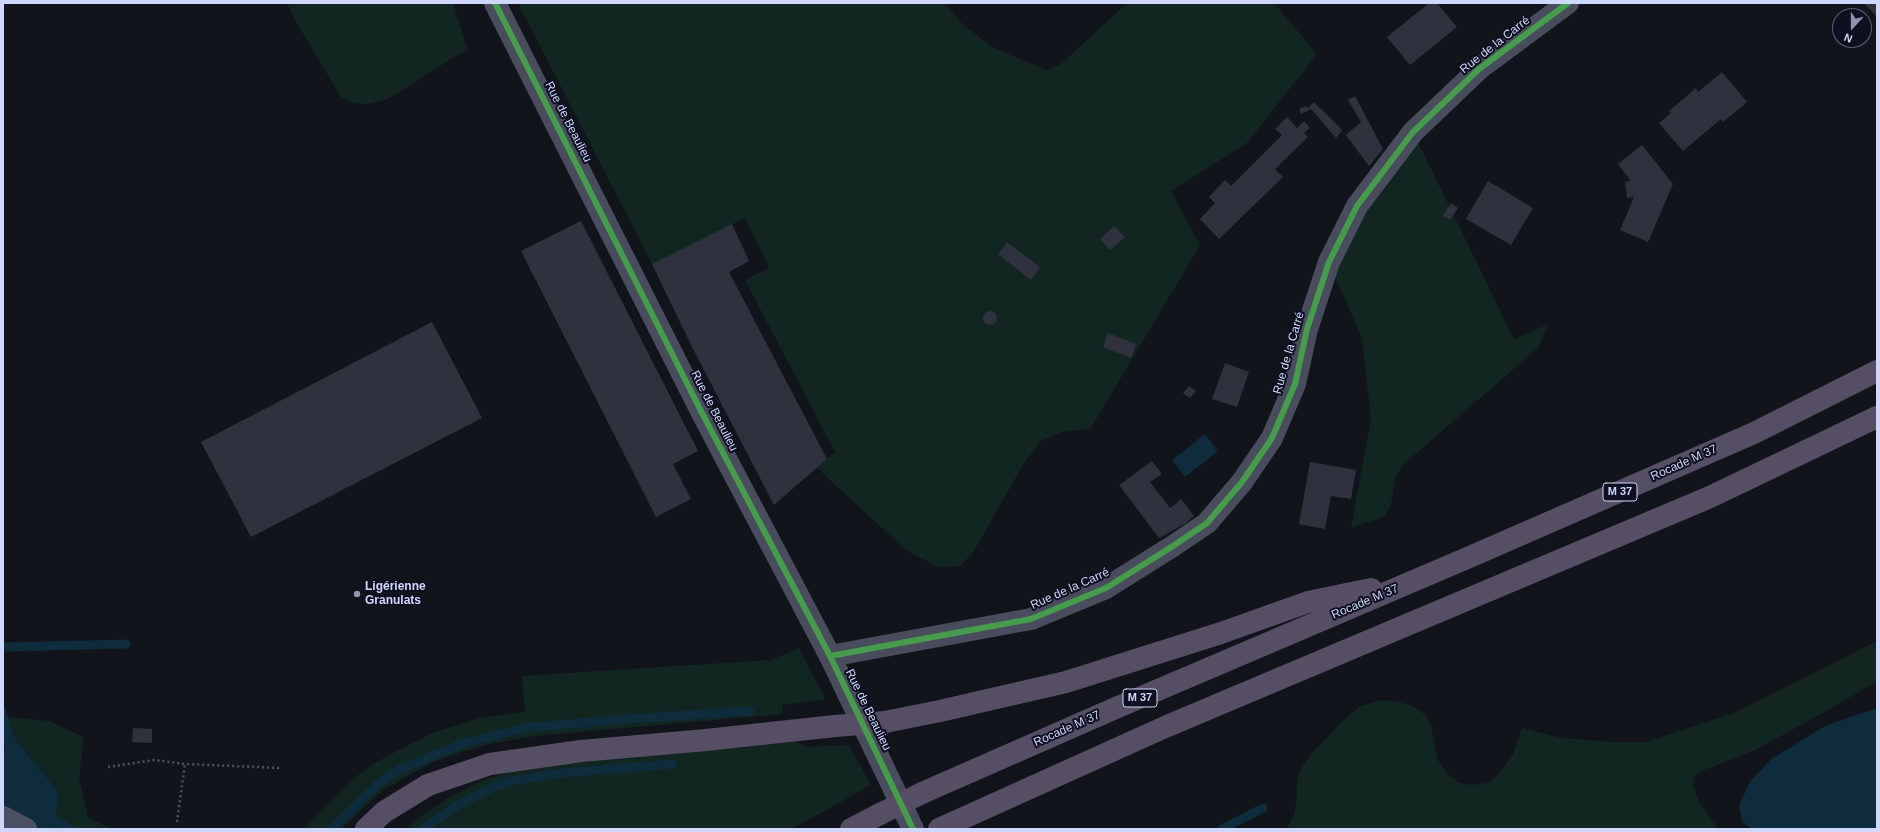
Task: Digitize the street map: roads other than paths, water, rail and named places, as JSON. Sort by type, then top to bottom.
[{"type":"highway","name":"Rocade M 37","points":[[851,829],[922,793],[1118,707],[1416,581],[1754,433],[1877,370]]},
{"type":"highway","points":[[940,829],[1166,727],[1710,497],[1877,417]]},
{"type":"highway","points":[[366,829],[384,812],[428,785],[490,764],[581,751],[885,722],[1066,682],[1221,633],[1308,602],[1416,581]]},
{"type":"main road","points":[[3,817],[26,829]]},
{"type":"street","name":"Rue de Beaulieu","points":[[494,3],[702,412],[830,656],[913,829]]},
{"type":"street","name":"Rue de la Carré","points":[[830,656],[1031,619],[1106,588],[1207,523],[1242,482],[1272,438],[1295,384],[1306,329],[1330,262],[1357,206],[1418,127],[1479,69],[1568,3]]},
{"type":"water","points":[[1205,434],[1218,451],[1185,477],[1172,460]]},
{"type":"water","points":[[3,702],[16,740],[52,784],[59,796],[55,829],[3,829],[3,755],[5,746],[3,740]]},
{"type":"water","points":[[1877,708],[1877,829],[1751,829],[1742,821],[1739,805],[1750,782],[1771,759],[1827,725]]},
{"type":"waterway","points":[[3,647],[126,644]]},
{"type":"waterway","points":[[332,829],[378,784],[396,771],[464,743],[525,728],[750,711]]},
{"type":"waterway","points":[[423,829],[458,805],[483,792],[510,781],[562,773],[672,764]]},
{"type":"waterway","points":[[1222,829],[1263,808]]},
{"type":"waterway","points":[[46,816],[71,829]]},
{"type":"place","name":"Ligérienne Granulats","points":[[357,594]]}]
